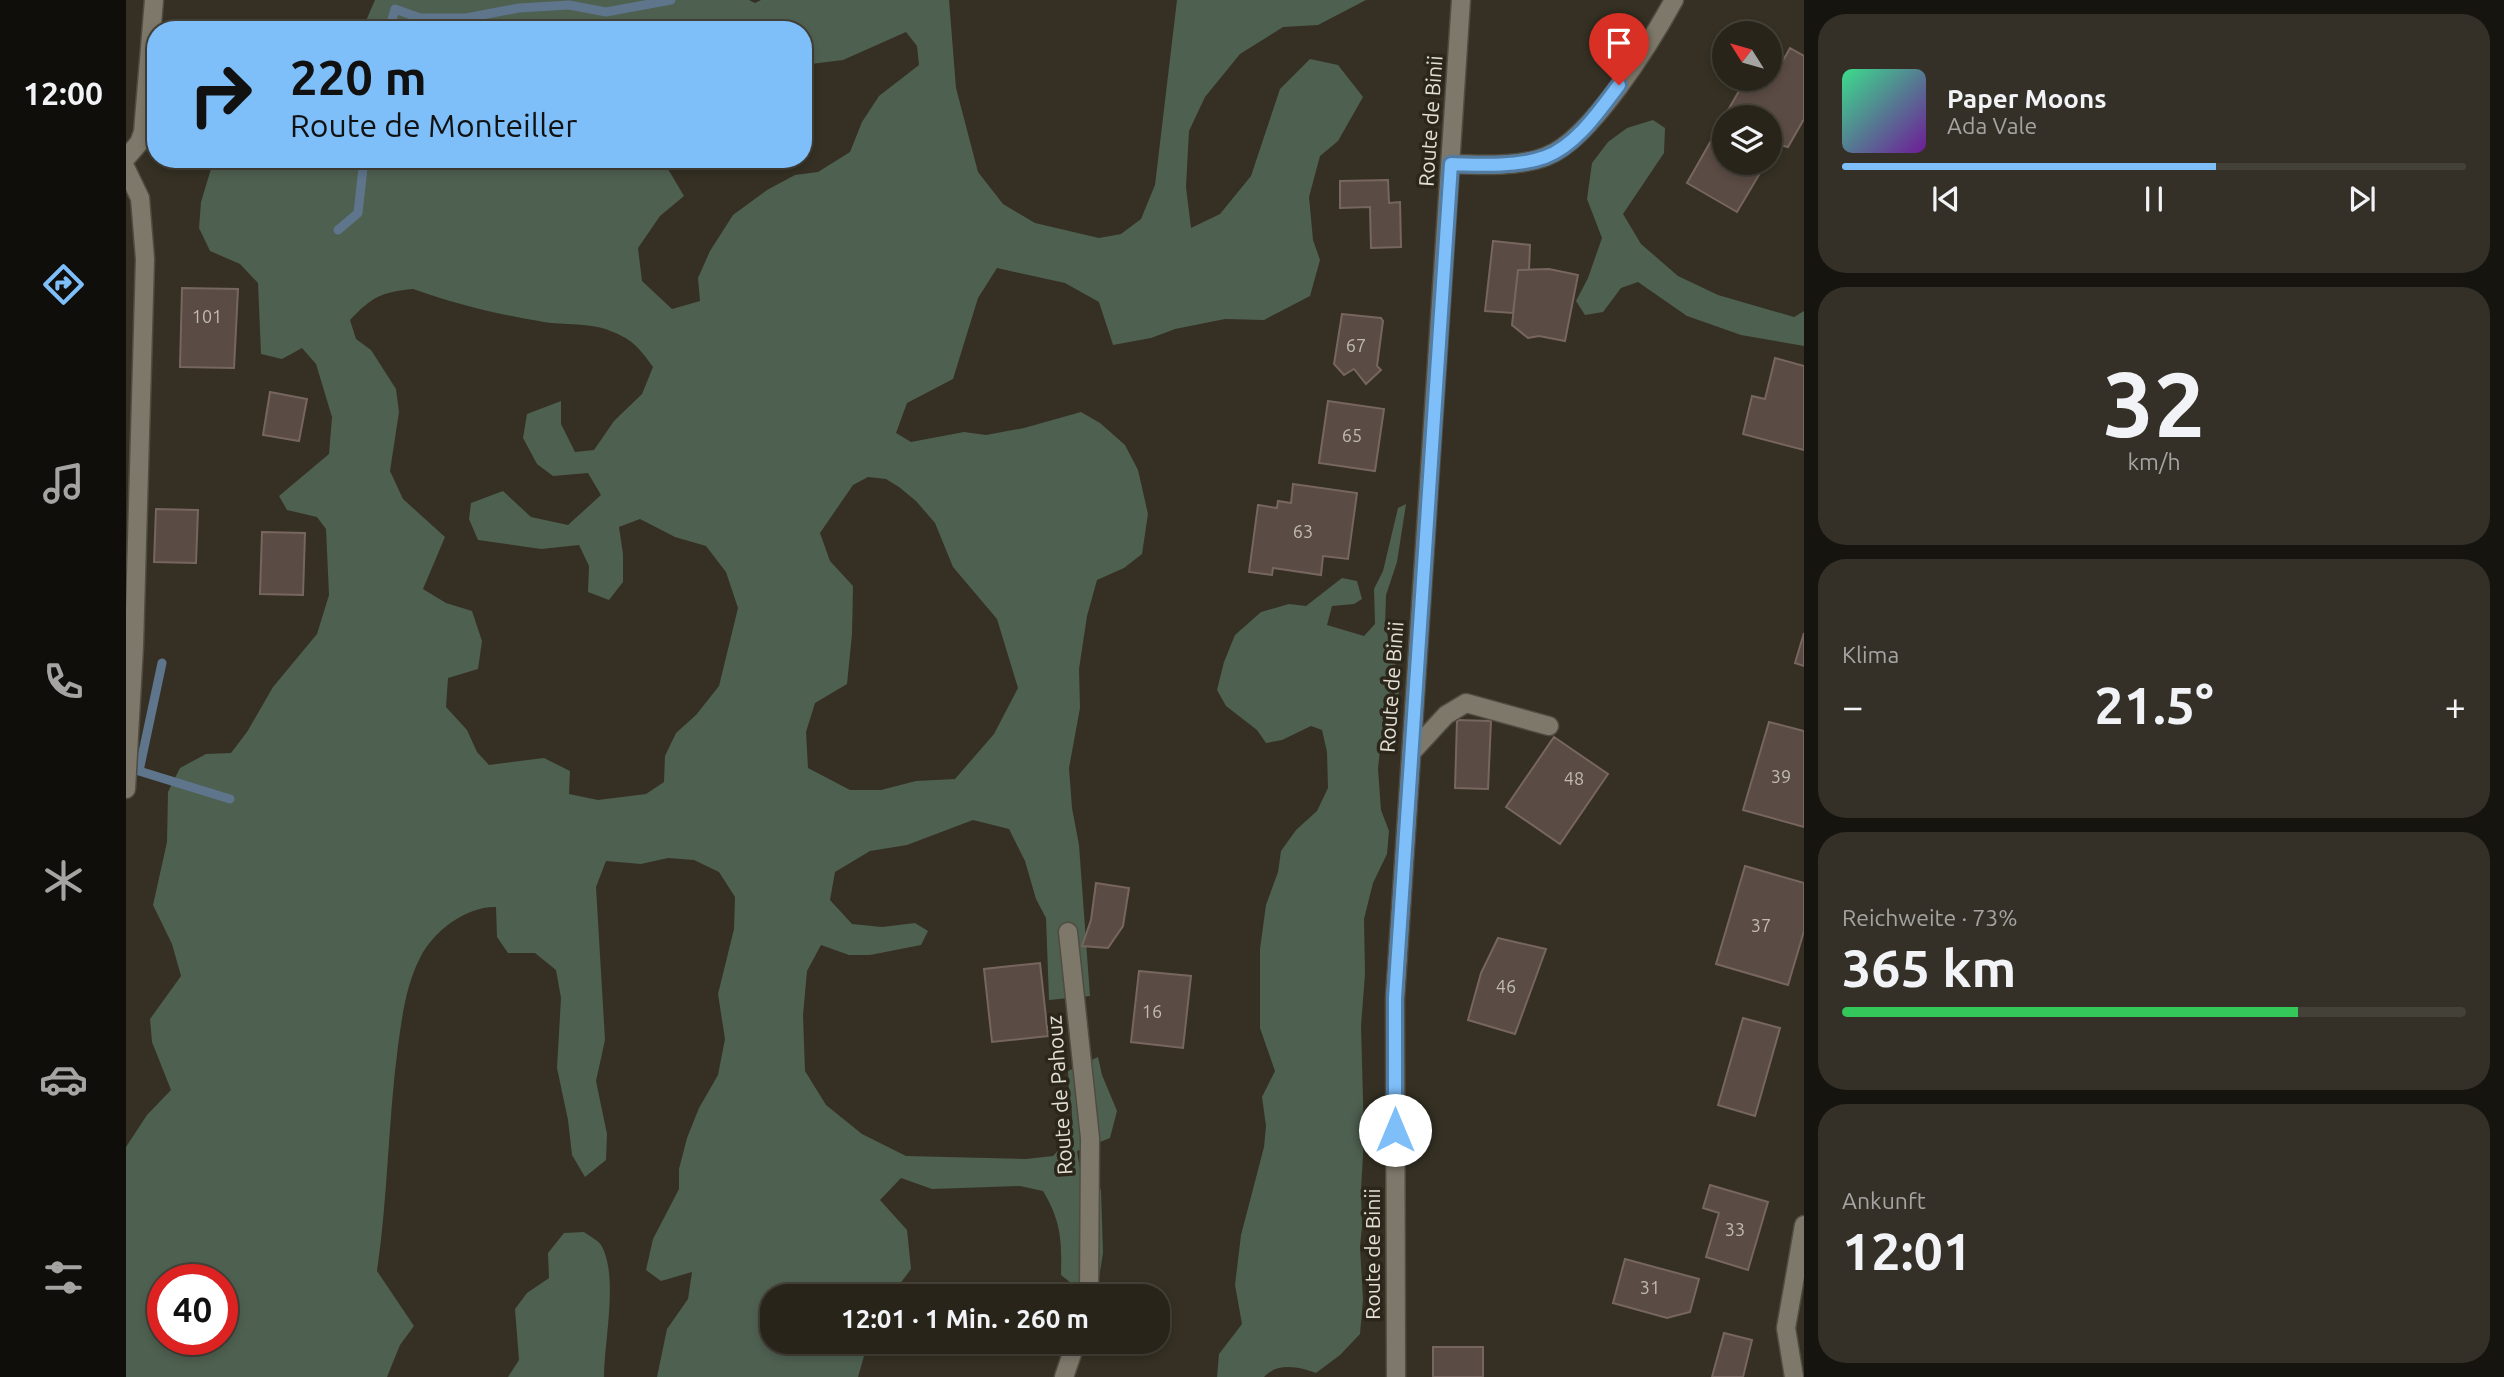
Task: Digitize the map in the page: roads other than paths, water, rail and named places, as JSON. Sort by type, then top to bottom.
[{"type":"street","points":[[153,21],[155,0]]},
{"type":"street","name":"Route de Binii","points":[[1396,1377],[1395,998],[1461,0]]},
{"type":"street","points":[[1451,164],[1535,160],[1559,150],[1603,106],[1652,37],[1674,0]]},
{"type":"street","points":[[126,158],[139,143],[147,89]]},
{"type":"street","points":[[126,169],[140,198],[145,259],[126,789]]},
{"type":"street","points":[[1411,753],[1446,715],[1466,703],[1549,726]]},
{"type":"street","name":"Route de Pahouz","points":[[1068,932],[1090,1138],[1089,1284]]},
{"type":"street","points":[[1794,1377],[1786,1328],[1804,1225]]},
{"type":"street","points":[[1064,1377],[1072,1354]]},
{"type":"waterway","points":[[392,21],[395,9],[420,18],[466,18],[519,8],[569,5],[606,12],[671,0]]},
{"type":"waterway","points":[[338,230],[358,213],[363,168]]},
{"type":"waterway","points":[[162,663],[139,771],[230,799]]}]
